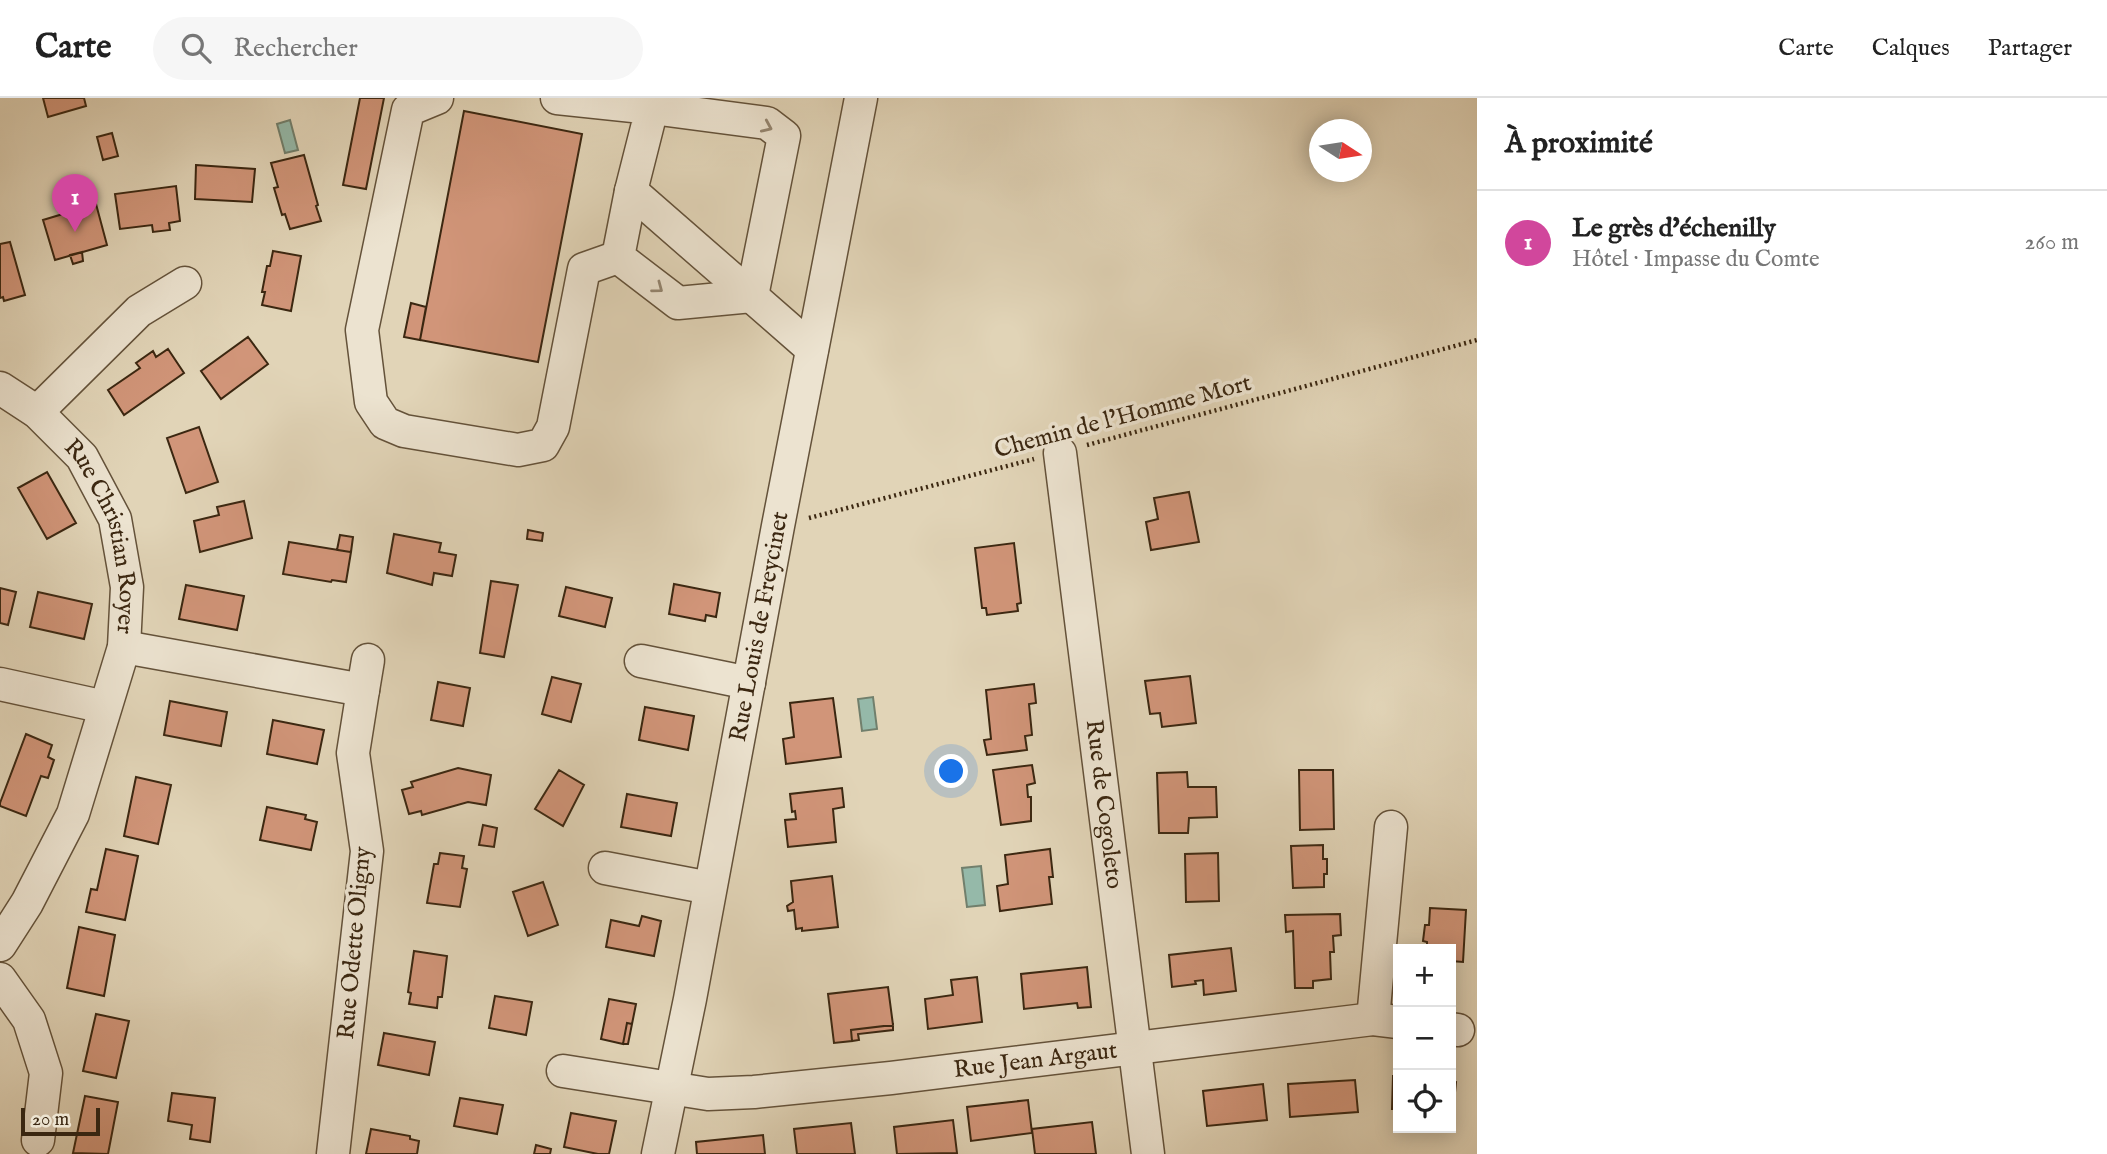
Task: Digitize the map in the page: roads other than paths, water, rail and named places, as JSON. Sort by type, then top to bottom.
[{"type":"street","points":[[437,98],[408,110],[362,330],[371,402],[385,423],[404,431],[518,450],[543,445],[553,427],[584,269],[618,257]]},
{"type":"street","points":[[557,98],[767,123],[784,136],[752,296]]},
{"type":"street","name":"Rue Louis de Freycinet","points":[[658,1154],[861,98]]},
{"type":"street","points":[[618,257],[652,108]]},
{"type":"street","points":[[631,191],[812,349]]},
{"type":"street","points":[[618,257],[678,303],[752,296]]},
{"type":"street","points":[[37,412],[139,311],[185,283]]},
{"type":"street","name":"Rue Christian Royer","points":[[0,388],[37,412],[82,457],[115,519],[127,587],[124,647],[73,814],[27,903],[0,945]]},
{"type":"street","name":"Rue de Cogoleto","points":[[1060,453],[1148,1154]]},
{"type":"street","name":"Rue Odette Oligny","points":[[124,647],[365,675],[353,752],[367,852],[333,1154]]},
{"type":"street","points":[[641,662],[749,683]]},
{"type":"street","points":[[0,684],[105,707]]},
{"type":"street","points":[[1385,1021],[1391,827]]},
{"type":"street","points":[[605,868],[710,888]]},
{"type":"street","points":[[0,979],[29,1020],[46,1073],[38,1140]]},
{"type":"street","name":"Rue Jean Argaut","points":[[563,1072],[708,1094],[754,1092],[1385,1021]]},
{"type":"place","name":"Le grès d'échenilly","points":[[75,232]]}]
